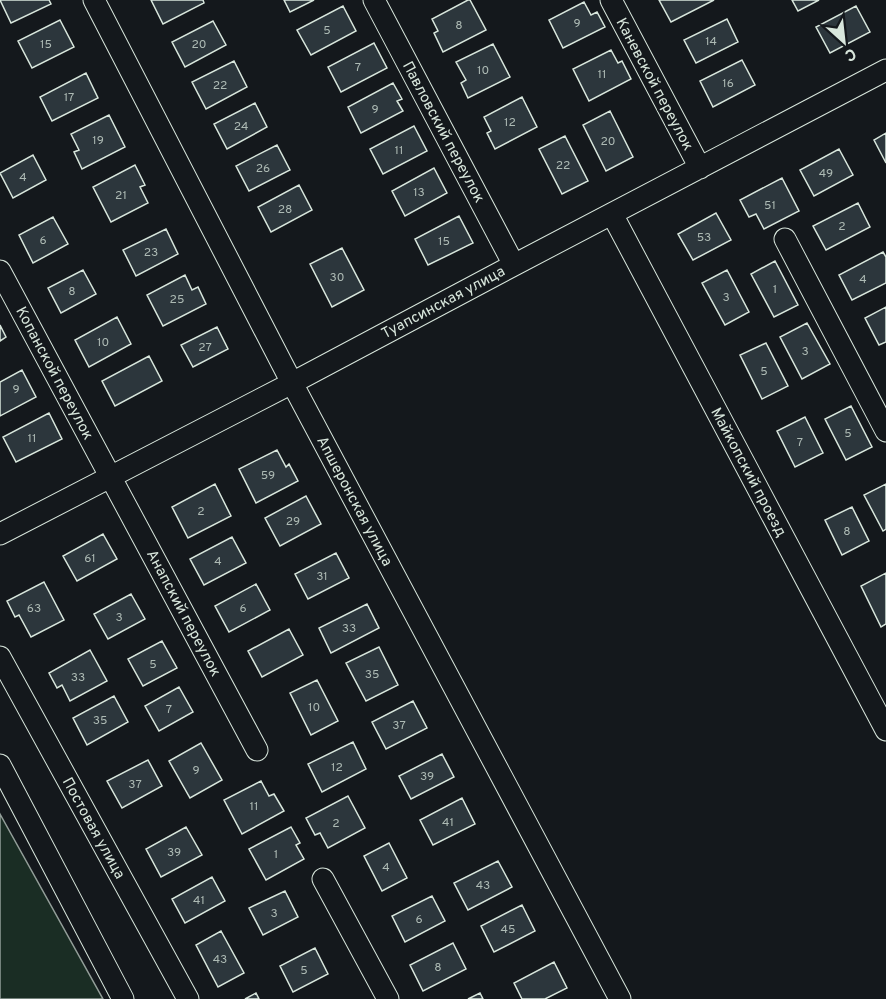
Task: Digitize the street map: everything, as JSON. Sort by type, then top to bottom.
[{"type":"street","name":"Апшеронская улица","points":[[94,0],[292,383],[620,999]]},
{"type":"street","name":"Павловский переулок","points":[[374,0],[514,265]]},
{"type":"street","name":"Каневской переулок","points":[[611,0],[700,168]]},
{"type":"street","name":"Туапсинская улица","points":[[0,534],[886,70]]},
{"type":"street","name":"Майкопский проезд","points":[[612,214],[886,730]]},
{"type":"street","points":[[785,239],[886,431]]},
{"type":"street","name":"Копанской переулок","points":[[0,271],[111,476]]},
{"type":"street","name":"Анапский переулок","points":[[111,476],[257,750]]},
{"type":"street","name":"Постовая улица","points":[[0,657],[188,999]]},
{"type":"street","points":[[0,765],[123,999]]},
{"type":"street","points":[[323,879],[388,999]]},
{"type":"green space","points":[[0,814],[103,999],[0,999]]},
{"type":"building","points":[[0,0],[49,0],[51,4],[11,23]]},
{"type":"building","points":[[151,0],[203,0],[204,3],[163,24]]},
{"type":"building","points":[[284,0],[314,0],[290,12]]},
{"type":"building","points":[[468,0],[486,30],[443,52],[434,33],[438,31],[432,19]]},
{"type":"building","points":[[659,0],[714,0],[671,22]]},
{"type":"building","points":[[792,0],[819,0],[798,11]]},
{"type":"building","points":[[584,2],[591,15],[597,12],[605,27],[563,48],[549,20]]},
{"type":"building","points":[[343,6],[356,31],[311,55],[297,30]]},
{"type":"building","points":[[856,6],[870,32],[830,53],[816,27]]},
{"type":"building","points":[[727,19],[738,42],[696,63],[684,40]]},
{"type":"building","points":[[60,20],[74,47],[32,68],[18,41]]},
{"type":"building","points":[[213,21],[226,45],[185,67],[172,42]]},
{"type":"building","points":[[374,43],[387,68],[341,92],[328,67]]},
{"type":"building","points":[[493,44],[510,77],[468,98],[461,83],[466,80],[456,62]]},
{"type":"building","points":[[611,50],[618,63],[622,61],[631,79],[589,101],[573,69]]},
{"type":"building","points":[[742,60],[755,85],[713,107],[700,81]]},
{"type":"building","points":[[234,61],[247,87],[206,109],[192,82]]},
{"type":"building","points":[[86,73],[98,98],[52,121],[40,97]]},
{"type":"building","points":[[393,83],[402,99],[397,101],[403,111],[361,133],[348,107]]},
{"type":"building","points":[[522,97],[537,127],[495,149],[487,133],[491,131],[484,117]]},
{"type":"building","points":[[255,103],[267,127],[227,149],[214,124]]},
{"type":"building","points":[[610,111],[633,157],[606,171],[583,125]]},
{"type":"building","points":[[109,115],[125,147],[82,169],[74,152],[79,150],[71,134]]},
{"type":"building","points":[[414,126],[427,151],[383,174],[370,149]]},
{"type":"building","points":[[886,133],[886,163],[874,140]]},
{"type":"building","points":[[565,136],[588,181],[562,194],[539,149]]},
{"type":"building","points":[[277,145],[290,170],[249,191],[236,166]]},
{"type":"building","points":[[839,149],[853,175],[814,196],[800,170]]},
{"type":"building","points":[[33,155],[46,180],[13,198],[0,173]]},
{"type":"building","points":[[135,165],[145,185],[140,187],[148,203],[111,222],[93,187]]},
{"type":"building","points":[[434,168],[447,193],[405,216],[392,191]]},
{"type":"building","points":[[782,178],[799,211],[764,229],[756,214],[749,217],[740,200]]},
{"type":"building","points":[[299,185],[312,210],[271,232],[258,207]]},
{"type":"building","points":[[858,203],[870,227],[826,250],[813,226]]},
{"type":"building","points":[[716,213],[731,240],[693,260],[678,234]]},
{"type":"building","points":[[459,216],[473,243],[428,265],[415,239]]},
{"type":"building","points":[[53,217],[68,244],[33,263],[19,235]]},
{"type":"building","points":[[166,229],[178,254],[136,276],[123,250]]},
{"type":"building","points":[[342,248],[364,290],[332,307],[310,264]]},
{"type":"building","points":[[883,252],[886,257],[886,283],[852,300],[839,275]]},
{"type":"building","points":[[775,261],[798,305],[774,317],[751,274]]},
{"type":"building","points":[[83,270],[96,294],[61,313],[48,288]]},
{"type":"building","points":[[727,270],[749,312],[725,325],[702,283]]},
{"type":"building","points":[[185,275],[192,290],[198,287],[206,304],[163,326],[147,295]]},
{"type":"building","points":[[886,307],[886,342],[879,345],[865,318]]},
{"type":"building","points":[[117,317],[131,344],[89,367],[75,340]]},
{"type":"building","points":[[807,323],[830,364],[802,379],[780,337]]},
{"type":"building","points":[[0,325],[6,337],[0,341]]},
{"type":"building","points":[[217,327],[228,349],[193,367],[181,345]]},
{"type":"building","points":[[766,343],[788,386],[762,399],[740,355]]},
{"type":"building","points":[[149,356],[162,381],[115,406],[102,381]]},
{"type":"building","points":[[22,370],[36,397],[0,416],[0,382]]},
{"type":"building","points":[[851,406],[872,447],[846,460],[825,419]]},
{"type":"building","points":[[49,413],[62,439],[16,462],[3,437]]},
{"type":"building","points":[[805,417],[823,453],[795,467],[777,431]]},
{"type":"building","points":[[277,450],[286,467],[289,464],[298,481],[256,503],[239,469]]},
{"type":"building","points":[[215,484],[231,516],[188,538],[172,507]]},
{"type":"building","points":[[886,484],[886,529],[883,531],[864,495]]},
{"type":"building","points":[[306,496],[321,524],[280,546],[265,518]]},
{"type":"building","points":[[852,507],[869,541],[842,555],[825,520]]},
{"type":"building","points":[[103,534],[117,559],[77,581],[63,556]]},
{"type":"building","points":[[232,537],[246,563],[204,585],[190,559]]},
{"type":"building","points":[[336,553],[349,578],[308,599],[295,574]]},
{"type":"building","points":[[886,573],[886,624],[881,627],[861,586]]},
{"type":"building","points":[[44,582],[64,620],[31,637],[19,615],[15,617],[7,601]]},
{"type":"building","points":[[256,584],[270,610],[229,632],[215,606]]},
{"type":"building","points":[[131,594],[145,619],[108,639],[94,614]]},
{"type":"building","points":[[367,604],[379,628],[331,653],[319,628]]},
{"type":"building","points":[[289,629],[303,655],[262,677],[248,651]]},
{"type":"building","points":[[162,641],[177,668],[143,686],[128,659]]},
{"type":"building","points":[[379,647],[398,685],[366,701],[346,663]]},
{"type":"building","points":[[90,650],[107,681],[70,701],[62,685],[57,688],[49,673]]},
{"type":"building","points":[[317,680],[338,721],[311,735],[290,693]]},
{"type":"building","points":[[179,687],[193,712],[159,731],[145,706]]},
{"type":"building","points":[[114,696],[128,722],[87,745],[73,718]]},
{"type":"building","points":[[413,701],[427,728],[386,749],[372,722]]},
{"type":"building","points":[[353,742],[366,769],[322,792],[308,764]]},
{"type":"building","points":[[201,743],[222,780],[190,798],[169,761]]},
{"type":"building","points":[[442,754],[454,777],[411,799],[399,776]]},
{"type":"building","points":[[148,760],[162,786],[122,808],[107,781]]},
{"type":"building","points":[[261,781],[269,796],[274,794],[284,811],[242,834],[224,800]]},
{"type":"building","points":[[348,796],[365,828],[328,848],[320,833],[315,835],[306,818]]},
{"type":"building","points":[[462,798],[475,824],[433,845],[420,820]]},
{"type":"building","points":[[186,827],[202,855],[161,877],[146,849]]},
{"type":"building","points":[[291,827],[300,843],[296,845],[304,859],[266,880],[249,849]]},
{"type":"building","points":[[389,843],[407,878],[382,891],[364,856]]},
{"type":"building","points":[[498,861],[512,887],[468,910],[454,883]]},
{"type":"building","points":[[212,877],[225,901],[185,923],[172,899]]},
{"type":"building","points":[[285,891],[298,917],[263,935],[249,908]]},
{"type":"building","points":[[432,896],[445,921],[405,942],[392,916]]},
{"type":"building","points":[[522,905],[535,931],[494,952],[481,926]]},
{"type":"building","points":[[221,931],[244,973],[218,987],[196,945]]},
{"type":"building","points":[[453,943],[466,969],[423,991],[410,965]]},
{"type":"building","points":[[315,948],[328,974],[293,992],[280,966]]},
{"type":"building","points":[[554,962],[567,988],[545,999],[522,999],[514,983]]},
{"type":"building","points":[[256,993],[259,999],[245,999]]},
{"type":"building","points":[[480,993],[483,999],[468,999]]}]
